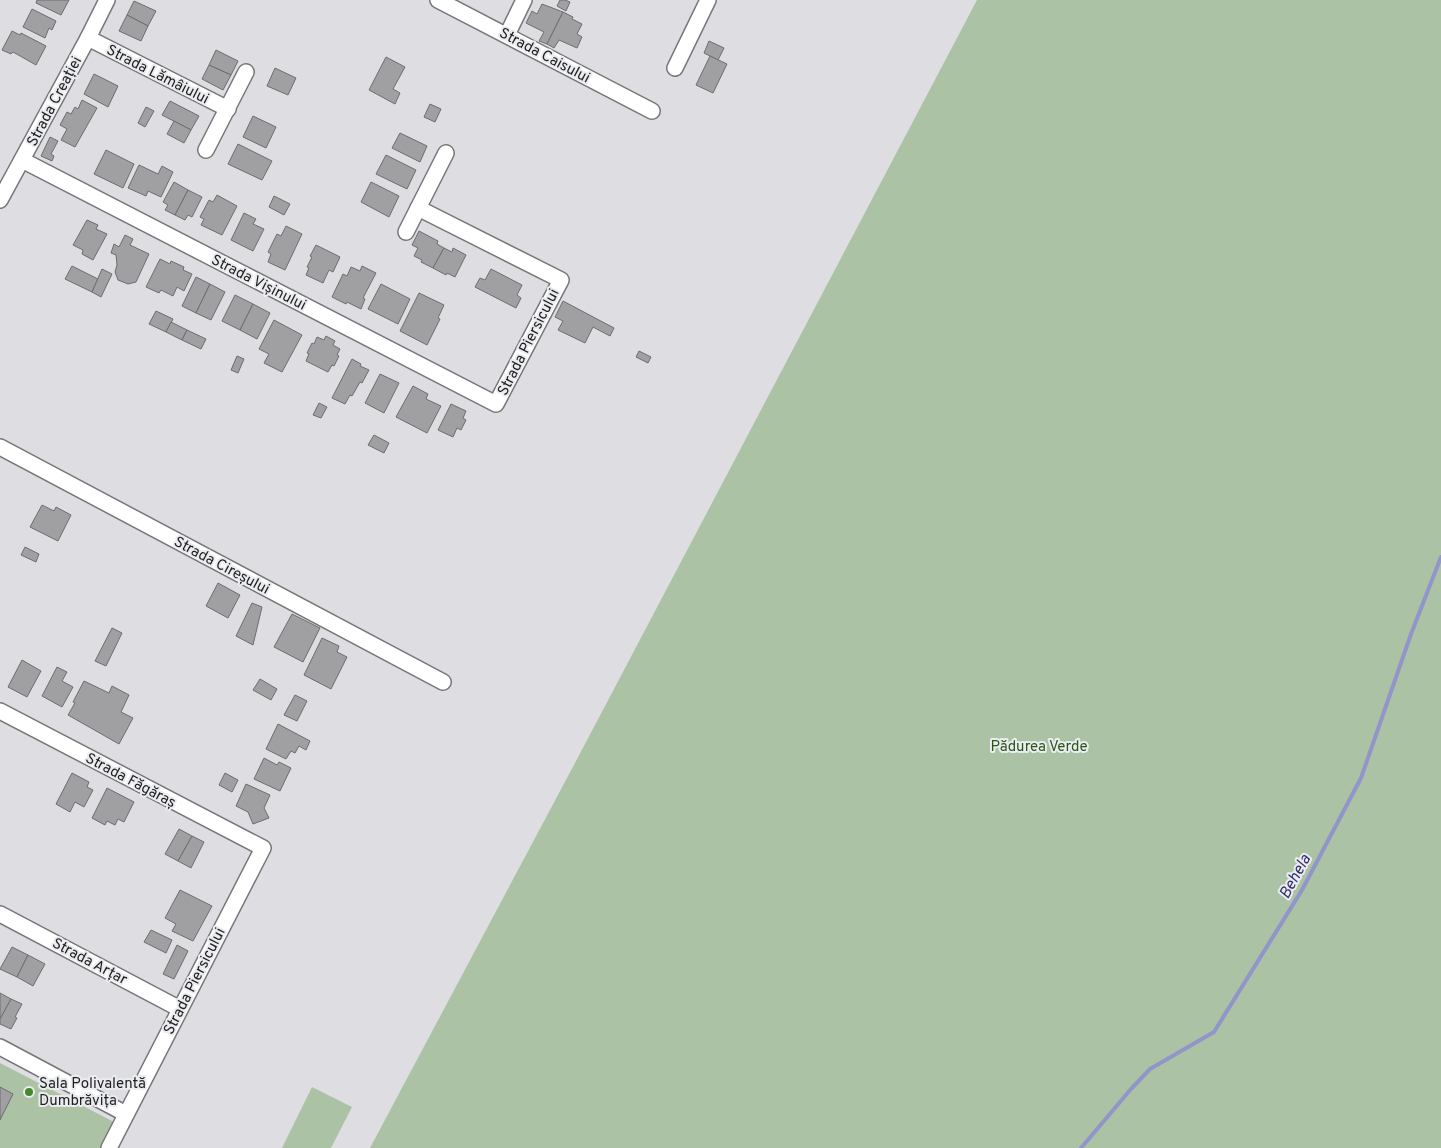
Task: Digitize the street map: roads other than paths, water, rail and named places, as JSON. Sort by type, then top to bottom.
[{"type":"street","name":"Strada Creației","points":[[0,200],[107,0]]},
{"type":"street","name":"Strada Caisului","points":[[438,0],[652,111]]},
{"type":"street","points":[[507,35],[524,0]]},
{"type":"street","points":[[675,68],[708,0]]},
{"type":"street","name":"Strada Lămâiului","points":[[88,38],[228,109]]},
{"type":"street","name":"Strada Lămâiului","points":[[206,150],[246,72]]},
{"type":"street","points":[[406,232],[446,153]]},
{"type":"street","name":"Strada Vișinului","points":[[22,160],[496,404]]},
{"type":"street","name":"Strada Piersicului","points":[[418,208],[561,280],[496,404]]},
{"type":"street","name":"Strada Cireșului","points":[[0,447],[443,682]]},
{"type":"street","name":"Strada Făgăraș","points":[[0,712],[262,848]]},
{"type":"street","name":"Strada Piersicului","points":[[108,1148],[262,848]]},
{"type":"street","name":"Strada Arțar","points":[[0,914],[180,1009]]},
{"type":"street","points":[[0,1047],[126,1114]]},
{"type":"waterway","name":"Behela","points":[[1081,1148],[1150,1069],[1214,1032],[1302,890],[1361,778],[1411,634],[1441,557]]},
{"type":"place","name":"Sala Polivalentă Dumbrăvița","points":[[29,1092]]},
{"type":"park label","name":"Pădurea Verde","points":[[1039,746]]}]
